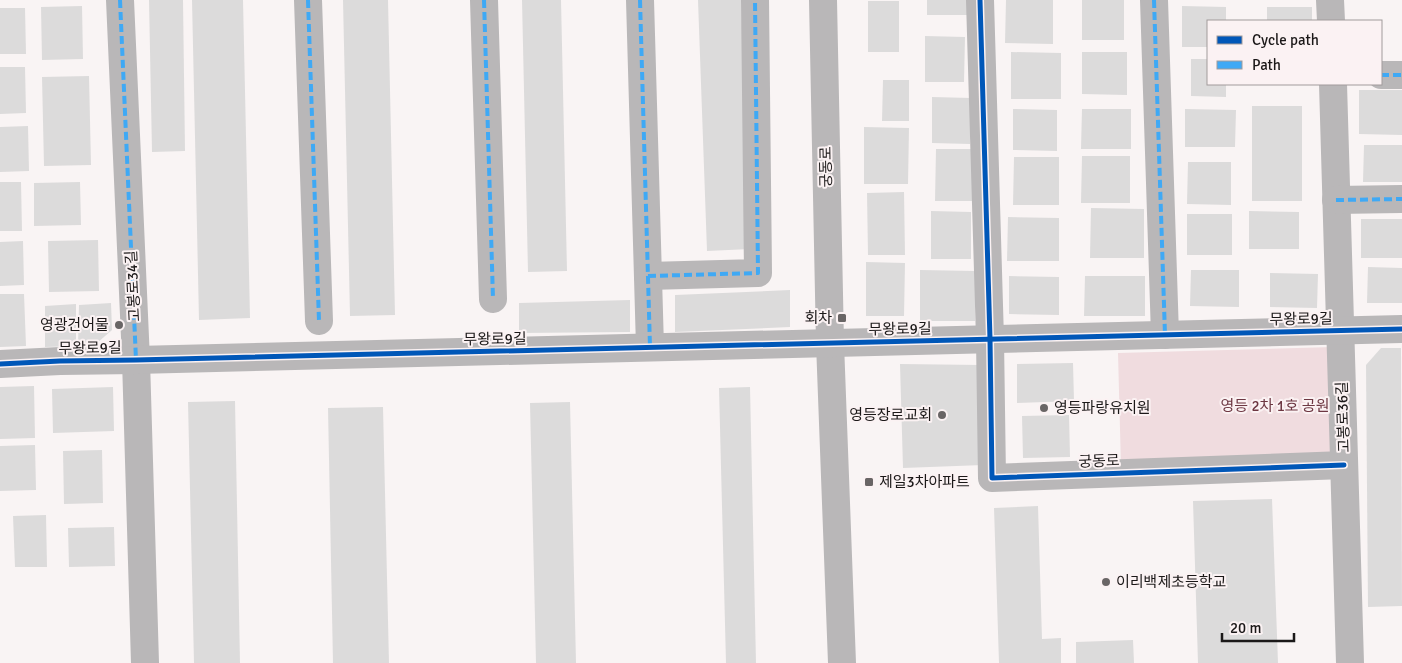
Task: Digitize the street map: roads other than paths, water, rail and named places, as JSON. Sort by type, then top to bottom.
[{"type":"street","name":"고봉로34길","points":[[120,0],[136,360],[145,663]]},
{"type":"street","points":[[308,0],[319,322]]},
{"type":"street","points":[[484,0],[493,299]]},
{"type":"street","points":[[640,0],[650,347]]},
{"type":"street","points":[[648,276],[758,273],[755,0]]},
{"type":"street","name":"궁동로","points":[[824,0],[830,343],[842,663]]},
{"type":"street","points":[[980,0],[990,339]]},
{"type":"street","points":[[1154,0],[1165,335]]},
{"type":"street","points":[[1330,0],[1331,20]]},
{"type":"street","points":[[1382,75],[1402,75]]},
{"type":"street","name":"고봉로36길","points":[[1333,85],[1350,663]]},
{"type":"street","points":[[1336,200],[1402,199]]},
{"type":"street","name":"무왕로9길","points":[[0,364],[60,360],[136,360],[1402,329]]},
{"type":"street","name":"궁동로","points":[[990,339],[992,478],[1344,465]]},
{"type":"place","name":"회차","points":[[842,318]]},
{"type":"place","name":"영광건어물","points":[[119,325]]},
{"type":"place","name":"영등파랑유치원","points":[[1044,408]]},
{"type":"place","name":"영등장로교회","points":[[942,415]]},
{"type":"place","name":"제일3차아파트","points":[[869,482]]},
{"type":"place","name":"이리백제초등학교","points":[[1106,582]]},
{"type":"park label","name":"영등 2차 1호 공원","points":[[1275,406]]}]
